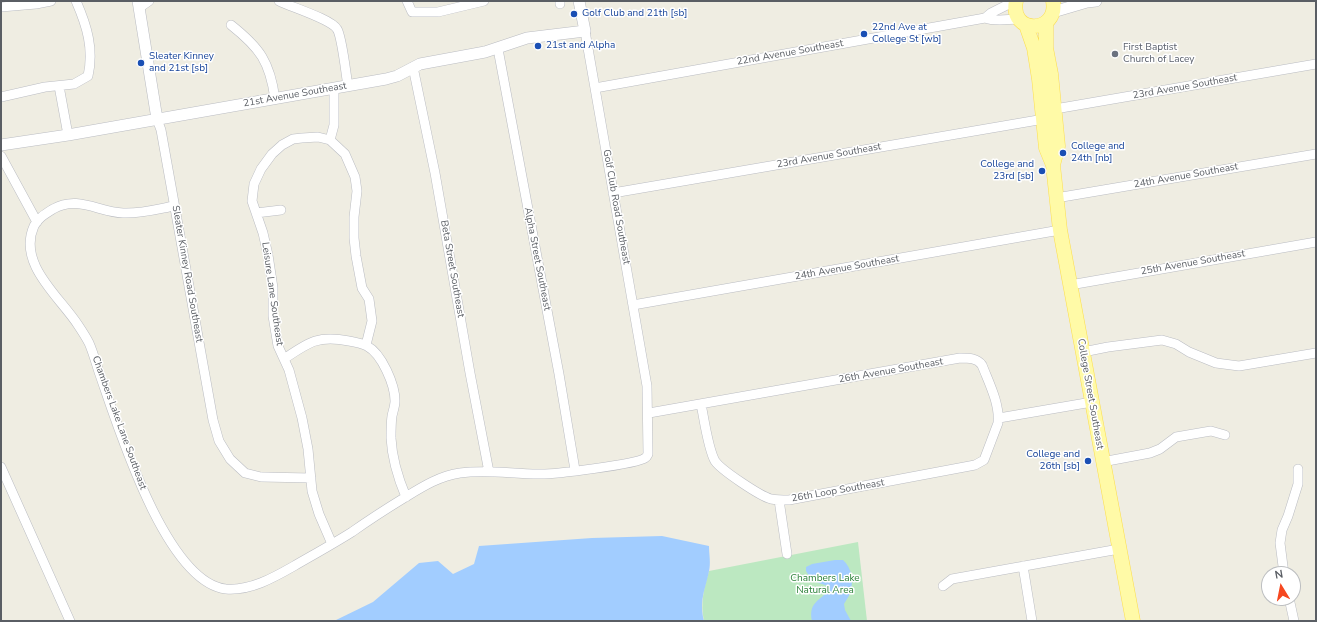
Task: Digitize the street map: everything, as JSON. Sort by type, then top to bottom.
[{"type":"main road","name":"College Street Southeast","points":[[1015,1],[1016,13],[1022,22],[1034,48],[1044,118],[1046,148],[1053,166],[1060,230],[1102,462],[1133,621]]},
{"type":"main road","name":"College Street Southeast","points":[[1051,12],[1046,48],[1051,74],[1058,146],[1053,166]]},
{"type":"main road","points":[[1022,22],[1033,27],[1040,26],[1051,12]]},
{"type":"street","points":[[1,7],[51,1]]},
{"type":"street","points":[[1,97],[45,87],[74,84],[88,76],[91,62],[90,42],[76,1]]},
{"type":"street","points":[[139,4],[149,1]]},
{"type":"street","points":[[279,1],[328,22],[336,27],[340,38],[348,86]]},
{"type":"street","points":[[407,1],[412,12],[438,12],[484,1]]},
{"type":"street","name":"Golf Club Road Southeast","points":[[575,470],[645,459],[648,454],[649,413],[648,386],[579,1]]},
{"type":"street","name":"22nd Avenue Southeast","points":[[985,18],[991,13],[1015,1]]},
{"type":"street","points":[[1051,12],[1088,1]]},
{"type":"street","name":"Sleater Kinney Road Southeast","points":[[139,4],[157,119],[161,130],[213,420],[219,441],[230,459],[245,473],[261,477],[311,478]]},
{"type":"street","name":"22nd Avenue Southeast","points":[[595,88],[985,18],[992,20],[1008,19],[1022,22]]},
{"type":"street","points":[[231,25],[247,37],[264,59],[273,86],[275,99]]},
{"type":"street","name":"21st Avenue Southeast","points":[[1,145],[68,135],[348,86],[397,76],[420,64],[498,49],[527,38],[585,31]]},
{"type":"street","name":"Alpha Street Southeast","points":[[498,49],[575,470]]},
{"type":"street","name":"23rd Avenue Southeast","points":[[1055,109],[1316,64]]},
{"type":"street","name":"Beta Street Southeast","points":[[413,67],[436,173],[470,373],[489,472]]},
{"type":"street","points":[[59,86],[68,135]]},
{"type":"street","points":[[334,88],[334,125],[330,140],[345,154],[355,177],[358,191],[354,217],[354,238],[362,288],[369,299],[372,321],[366,345]]},
{"type":"street","name":"23rd Avenue Southeast","points":[[613,193],[1044,118]]},
{"type":"street","name":"Leisure Lane Southeast","points":[[330,140],[318,137],[293,140],[282,145],[272,154],[261,169],[254,184],[252,201],[263,233],[268,254],[273,288],[274,316],[278,346],[289,370],[302,418],[308,449],[312,491],[319,514],[332,544]]},
{"type":"street","name":"24th Avenue Southeast","points":[[1056,198],[1316,154]]},
{"type":"street","points":[[1,156],[37,222],[43,215],[59,206],[71,203],[87,204],[105,210],[123,213],[174,206]]},
{"type":"street","points":[[256,213],[281,210]]},
{"type":"street","name":"Chambers Lake Lane Southeast","points":[[37,222],[34,226],[31,239],[31,253],[35,268],[44,282],[76,322],[89,343],[145,494],[175,550],[196,575],[224,589],[241,589],[257,584],[283,572],[332,544],[436,479],[468,471],[554,474],[575,470]]},
{"type":"street","name":"24th Avenue Southeast","points":[[633,306],[1060,230]]},
{"type":"street","name":"25th Avenue Southeast","points":[[1070,284],[1316,242]]},
{"type":"street","points":[[284,359],[312,341],[324,339],[336,339],[366,345],[374,350],[394,388],[395,402],[392,415],[391,439],[397,474],[406,497]]},
{"type":"street","points":[[1083,352],[1162,340],[1176,344],[1189,352],[1216,363],[1239,366],[1316,353]]},
{"type":"street","name":"26th Avenue Southeast","points":[[649,413],[960,358],[968,358],[979,361],[982,365],[994,396],[999,418]]},
{"type":"street","points":[[999,418],[1092,402]]},
{"type":"street","name":"26th Loop Southeast","points":[[701,404],[711,450],[715,461],[727,472],[748,486],[769,498],[780,500],[789,500],[975,466],[984,460],[999,418]]},
{"type":"street","points":[[1102,462],[1150,453],[1160,449],[1176,437],[1205,432],[1226,435]]},
{"type":"street","points":[[1,467],[70,621]]},
{"type":"street","points":[[1283,566],[1280,543],[1282,530],[1298,484],[1298,469]]},
{"type":"street","points":[[780,500],[787,554]]},
{"type":"street","points":[[943,586],[952,579],[1119,549]]},
{"type":"street","points":[[1023,566],[1032,621]]},
{"type":"street","points":[[1291,606],[1294,621]]},
{"type":"green space","name":"Chambers Lake Natural Area","points":[[858,542],[867,621],[704,621],[704,590],[709,571]]},
{"type":"water","points":[[662,536],[709,546],[710,568],[702,601],[704,621],[334,621],[373,602],[419,563],[438,561],[453,574],[474,564],[479,546],[592,538]]},
{"type":"water","points":[[843,560],[850,571],[852,580],[851,589],[844,604],[845,610],[851,621],[812,621],[811,615],[813,606],[830,589],[812,579],[806,571],[806,567],[812,564]]},
{"type":"place","name":"Golf Club and 21th [sb]","points":[[574,14]]},
{"type":"place","name":"22nd Ave at College St [wb]","points":[[864,34]]},
{"type":"place","name":"21st and Alpha","points":[[538,46]]},
{"type":"place","name":"First Baptist Church of Lacey","points":[[1115,54]]},
{"type":"place","name":"Sleater Kinney and 21st [sb]","points":[[141,63]]},
{"type":"place","name":"College and 24th [nb]","points":[[1063,153]]},
{"type":"place","name":"College and 23rd [sb]","points":[[1042,171]]},
{"type":"place","name":"College and 26th [sb]","points":[[1088,461]]}]
